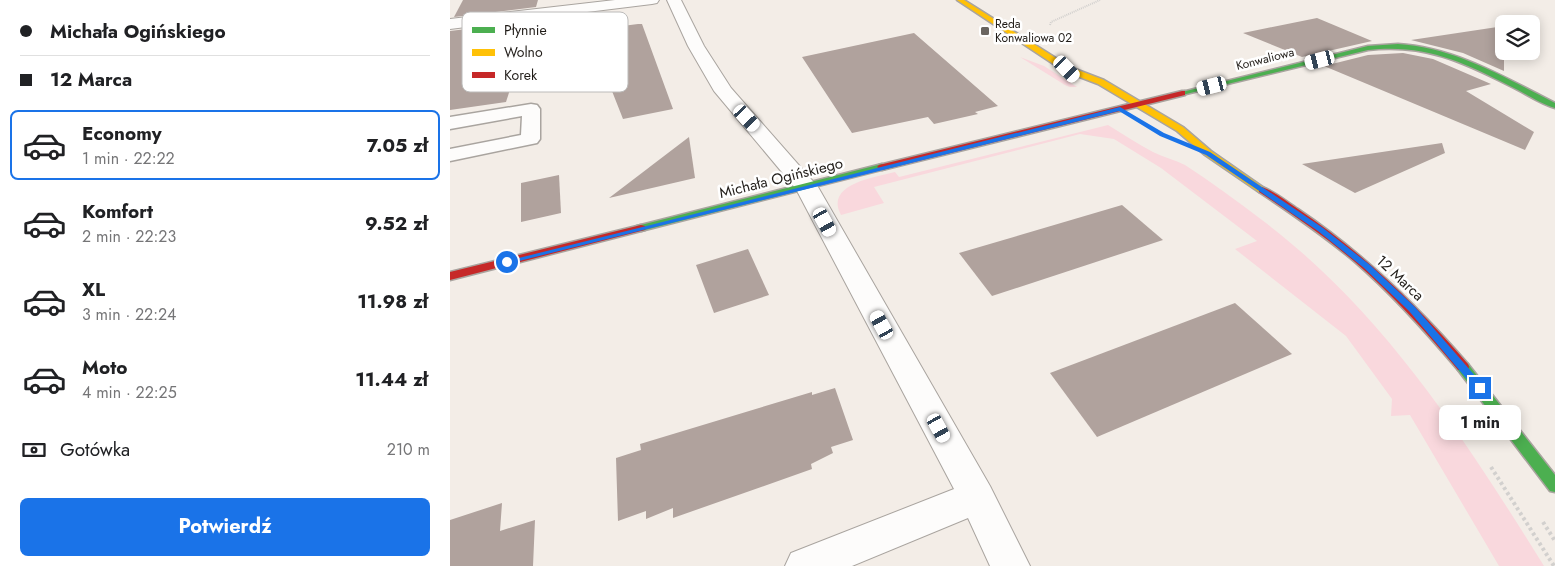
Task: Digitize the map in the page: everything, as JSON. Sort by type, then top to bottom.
[{"type":"street","points":[[551,12],[652,0]]},
{"type":"street","points":[[674,0],[696,46],[722,91],[806,187],[977,497],[1010,566]]},
{"type":"street","name":"12 Marca","points":[[960,0],[1002,29],[1067,69],[1101,82],[1180,129],[1208,153],[1320,229],[1367,267],[1406,303],[1456,359],[1504,418],[1555,486]]},
{"type":"street","name":"Konwaliowa","points":[[1120,109],[1368,48],[1401,46],[1438,54],[1469,66],[1555,106]]},
{"type":"street","name":"12 Marca","points":[[1067,69],[1088,90]]},
{"type":"street","points":[[1104,99],[1135,118]]},
{"type":"street","name":"Michała Ogińskiego","points":[[450,276],[1120,109]]},
{"type":"street","name":"12 Marca","points":[[1171,138],[1208,153]]},
{"type":"street","points":[[805,566],[977,497]]},
{"type":"lane","points":[[450,123],[530,109],[530,139],[451,158]]},
{"type":"path","points":[[1048,31],[1051,22],[1100,0]]},
{"type":"path","points":[[1489,465],[1554,566]]},
{"type":"path","points":[[1540,518],[1555,541]]},
{"type":"shaded area","points":[[1020,57],[1044,66],[1077,87],[1065,85]]},
{"type":"shaded area","points":[[1108,125],[1153,152],[1185,165],[1224,192],[1306,256],[1346,295],[1384,336],[1419,379],[1483,471],[1544,566],[1499,566],[1410,415],[1391,416],[1392,399],[1346,336],[1235,249],[1257,241],[1161,168],[1114,139],[1080,134],[874,187],[884,203],[841,215],[838,204],[840,196],[846,189],[865,180],[895,172],[899,177]]},
{"type":"building","points":[[463,0],[538,0],[536,7],[495,12],[462,12],[462,16],[454,17]]},
{"type":"building","points":[[1317,18],[1372,41],[1302,57],[1243,33]]},
{"type":"building","points":[[642,24],[673,109],[623,119],[612,92],[628,92],[628,25]]},
{"type":"building","points":[[1495,27],[1495,60],[1504,60],[1504,71],[1463,53],[1411,40]]},
{"type":"building","points":[[462,30],[462,92],[509,92],[506,102],[450,110],[450,31]]},
{"type":"building","points":[[914,33],[998,106],[975,112],[978,114],[934,124],[928,117],[852,133],[802,57]]},
{"type":"building","points":[[1403,53],[1433,59],[1491,84],[1466,91],[1534,132],[1525,150],[1324,66],[1368,55]]},
{"type":"building","points":[[689,137],[695,178],[609,198]]},
{"type":"building","points":[[1442,143],[1445,153],[1355,193],[1302,164]]},
{"type":"building","points":[[559,175],[561,213],[521,222],[521,183]]},
{"type":"building","points":[[1122,205],[1163,240],[992,296],[959,253]]},
{"type":"building","points":[[748,249],[769,295],[714,313],[696,265]]},
{"type":"building","points":[[1235,303],[1292,354],[1097,437],[1050,373]]},
{"type":"building","points":[[835,388],[853,440],[831,447],[833,453],[811,464],[812,469],[673,518],[673,508],[646,519],[646,511],[618,521],[616,458],[641,450],[640,444],[812,392],[812,395]]},
{"type":"building","points":[[502,503],[500,531],[535,520],[533,566],[450,566],[450,520]]},
{"type":"traffic: fast","points":[[1182,93],[1368,48],[1398,46],[1422,49],[1461,61],[1500,78],[1555,106]]},
{"type":"traffic: fast","points":[[641,228],[882,167]]},
{"type":"traffic: fast","points":[[1463,367],[1555,486]]},
{"type":"traffic: slow","points":[[960,0],[1067,69],[1101,82],[1180,129],[1208,153],[1262,190]]},
{"type":"traffic: jam","points":[[882,167],[1182,93]]},
{"type":"traffic: jam","points":[[1262,190],[1339,244],[1377,276],[1413,311],[1463,367]]},
{"type":"traffic: jam","points":[[450,276],[641,228]]},
{"type":"place","name":"Reda Konwaliowa 02","points":[[985,31]]},
{"type":"route","points":[[507,262],[1120,109],[1162,135],[1208,153],[1320,229],[1367,267],[1412,309],[1480,388]]}]
